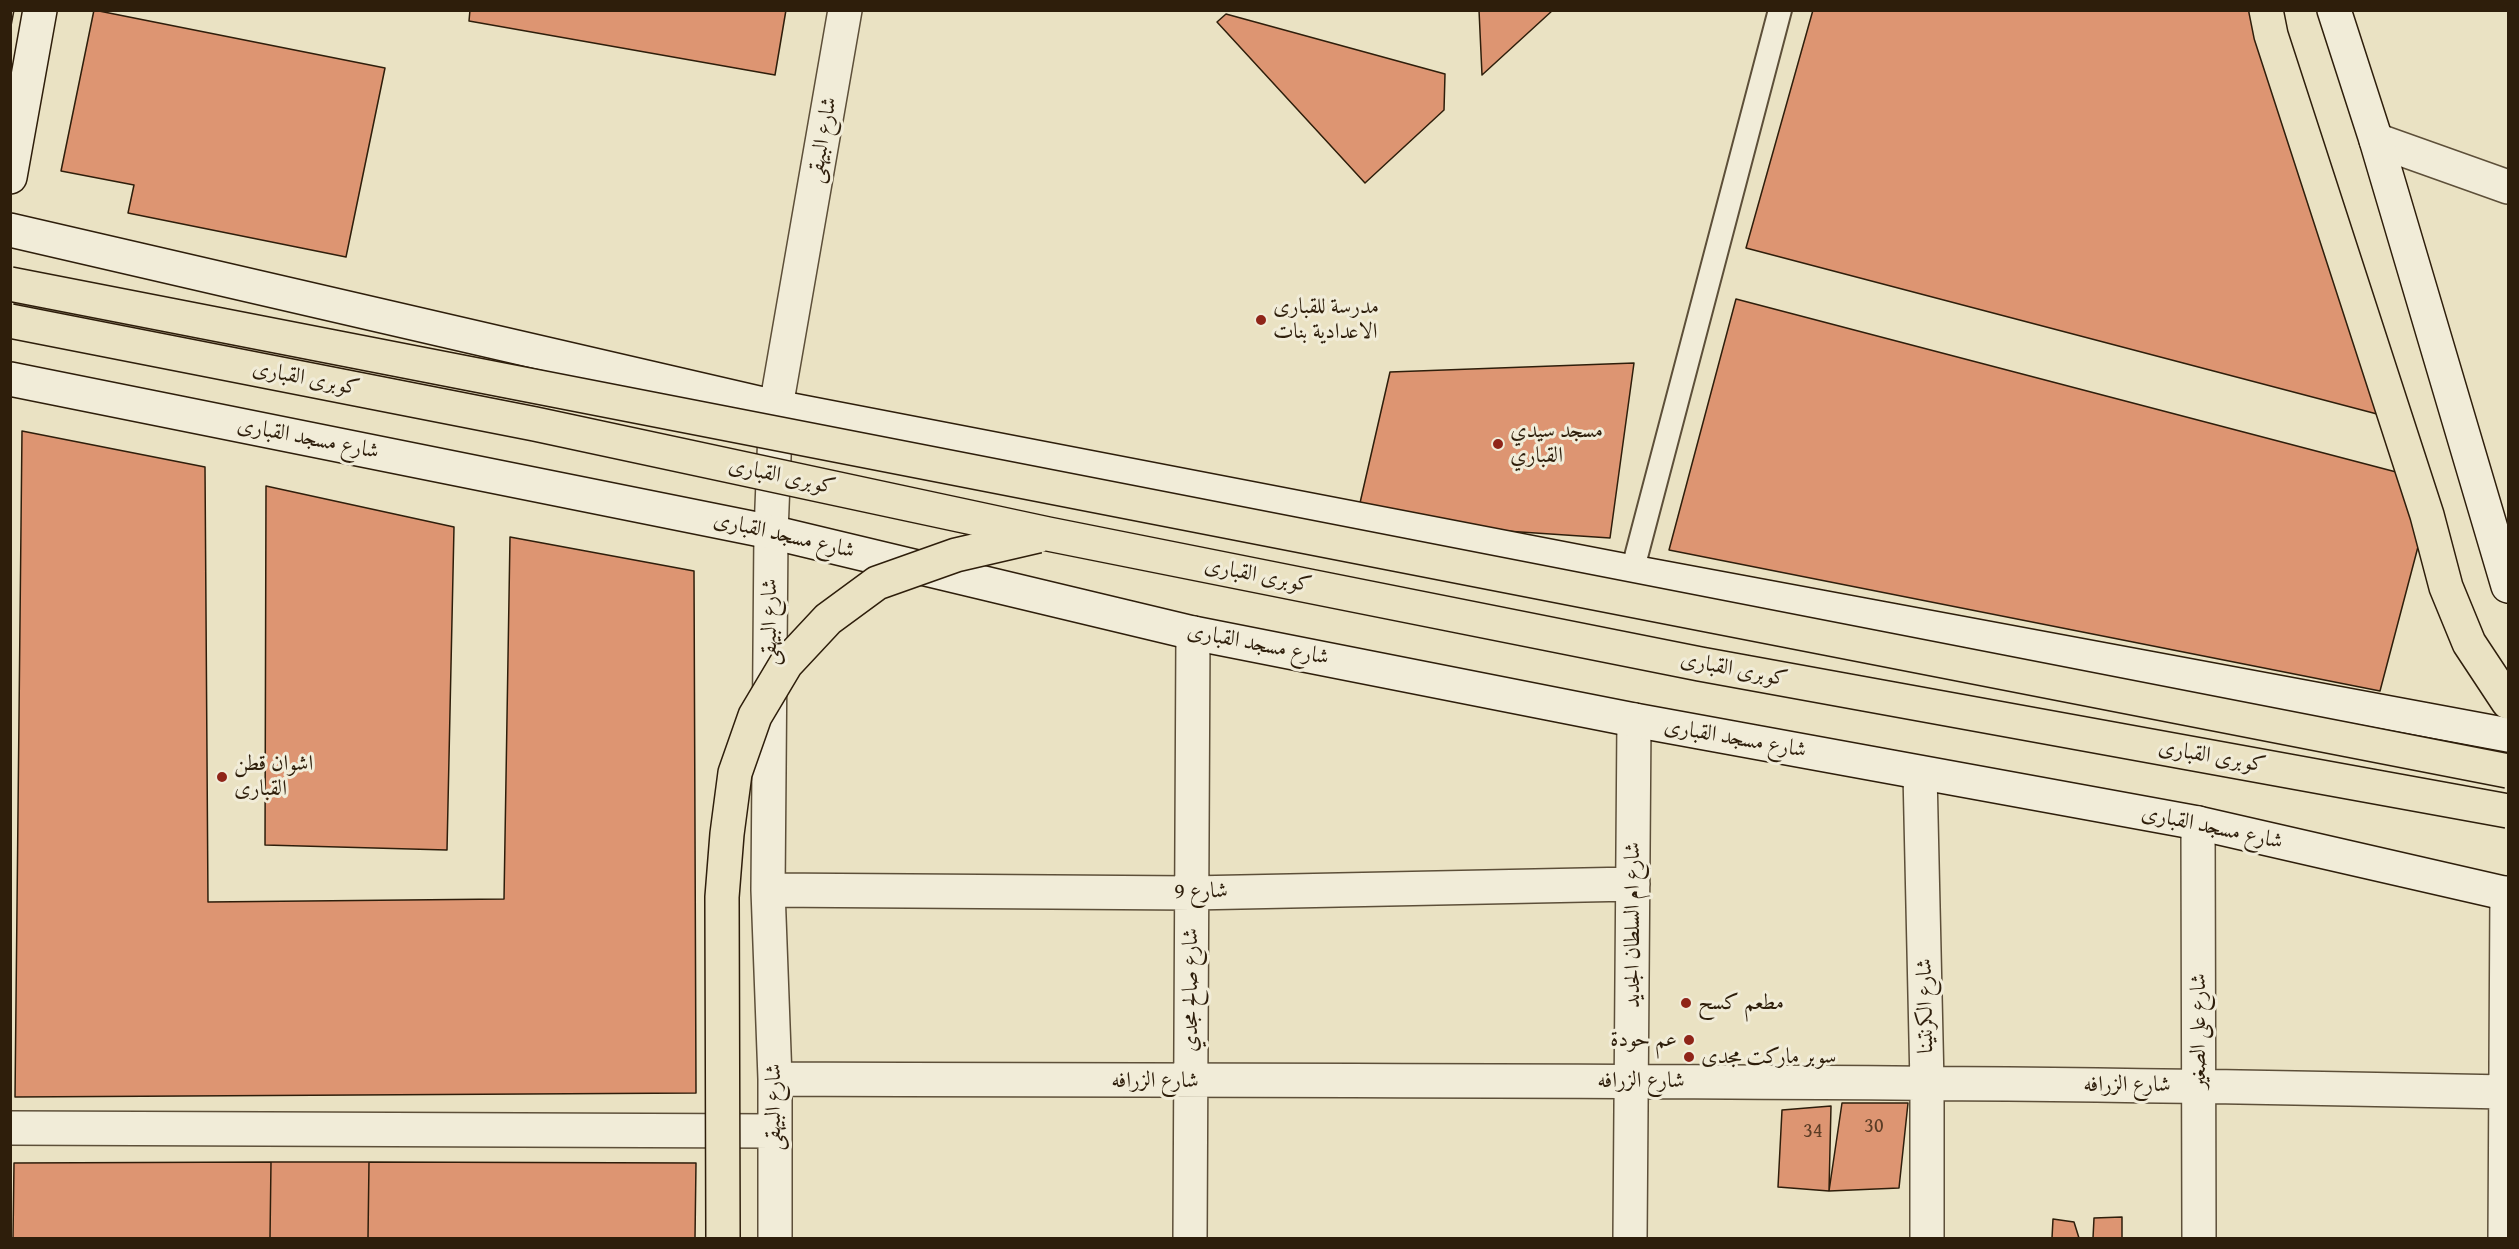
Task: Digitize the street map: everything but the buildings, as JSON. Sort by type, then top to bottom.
[{"type":"main road","points":[[2268,23],[2427,515],[2446,587],[2469,643],[2508,702]]},
{"type":"main road","name":"كوبرى القبارى","points":[[10,284],[2508,771]]},
{"type":"main road","name":"كوبرى القبارى","points":[[10,321],[535,424],[1048,534],[1700,664],[2508,811]]},
{"type":"main road","points":[[723,1239],[722,897],[735,773],[755,716],[786,663],[828,619],[877,583],[956,555],[1048,534]]},
{"type":"street","points":[[10,177],[39,10]]},
{"type":"street","name":"شارع البيهقى","points":[[775,1239],[775,1079],[768,890],[771,532],[776,407],[845,10]]},
{"type":"street","points":[[2334,10],[2376,140],[2508,586]]},
{"type":"street","points":[[2376,140],[2508,187]]},
{"type":"street","points":[[10,230],[776,407],[1632,572],[2508,735]]},
{"type":"street","name":"شارع مسجد القبارى","points":[[10,379],[771,532],[1193,633],[1634,720],[2198,823],[2508,894]]},
{"type":"street","name":"شارع صالح مجدي","points":[[1190,1239],[1193,633]]},
{"type":"street","name":"شارع ام السلطان الجديد","points":[[1630,1239],[1634,720]]},
{"type":"street","name":"شارع الكرنتينا","points":[[1920,773],[1927,1084],[1927,1239]]},
{"type":"street","name":"شارع على الصغير","points":[[2198,823],[2199,1239]]},
{"type":"street","name":"شارع 9","points":[[768,890],[1192,893],[1633,884]]},
{"type":"street","points":[[2505,1239],[2508,894]]},
{"type":"street","name":"شارع الزرافه","points":[[775,1079],[2199,1085],[2506,1092]]},
{"type":"street","points":[[10,1128],[774,1131]]},
{"type":"lane","points":[[1632,572],[1780,10]]},
{"type":"tram line","points":[[10,31],[14,10]]},
{"type":"place","name":"مدرسة للقبارى الاعدادية بنات","points":[[1261,320]]},
{"type":"place","name":"مسجد سيدي القباري","points":[[1498,444]]},
{"type":"place","name":"اشوان قطن القبارى","points":[[222,777]]},
{"type":"place","name":"مطعم كسح","points":[[1686,1003]]},
{"type":"place","name":"عم حودة","points":[[1689,1040]]},
{"type":"place","name":"سوبر ماركت مجدى","points":[[1689,1057]]}]
